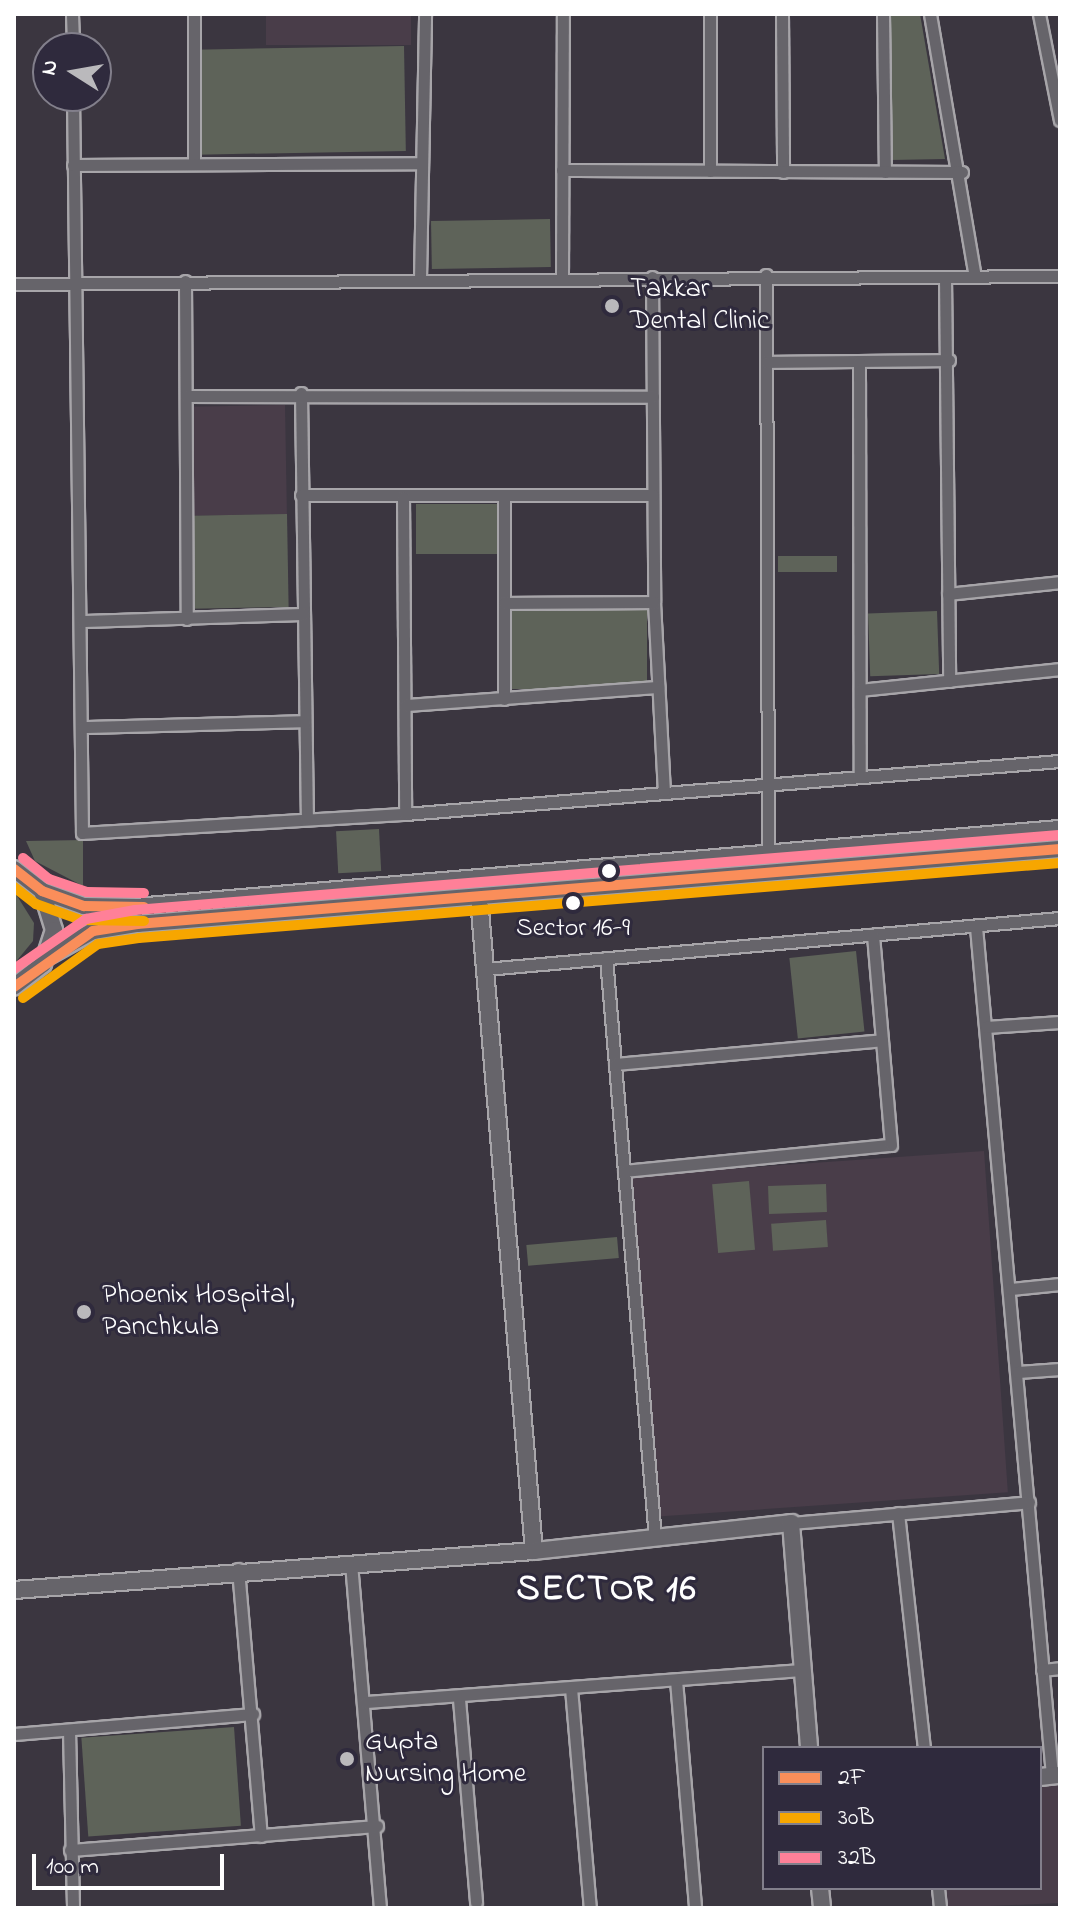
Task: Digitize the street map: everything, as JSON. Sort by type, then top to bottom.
[{"type":"street","points":[[194,14],[194,161]]},
{"type":"street","points":[[420,279],[419,163],[425,14]]},
{"type":"street","points":[[562,277],[563,14]]},
{"type":"street","points":[[710,14],[710,171]]},
{"type":"street","points":[[782,14],[783,172]]},
{"type":"street","points":[[883,14],[885,172]]},
{"type":"street","points":[[930,14],[962,172],[975,276]]},
{"type":"street","points":[[1039,14],[1060,120]]},
{"type":"street","points":[[73,112],[79,282],[82,833],[405,814],[1060,761]]},
{"type":"street","points":[[73,165],[194,161],[419,163]]},
{"type":"street","points":[[562,170],[962,172]]},
{"type":"street","points":[[14,284],[766,275],[1060,276]]},
{"type":"street","points":[[766,275],[768,855]]},
{"type":"street","points":[[652,277],[654,602],[664,791]]},
{"type":"street","points":[[945,277],[949,360],[949,681]]},
{"type":"street","points":[[185,281],[187,619]]},
{"type":"street","points":[[767,362],[949,360]]},
{"type":"street","points":[[859,362],[860,776]]},
{"type":"street","points":[[186,396],[301,393],[653,397]]},
{"type":"street","points":[[301,393],[307,819]]},
{"type":"street","points":[[301,495],[653,495]]},
{"type":"street","points":[[504,496],[504,699]]},
{"type":"street","points":[[403,497],[405,814]]},
{"type":"street","points":[[948,594],[1060,582]]},
{"type":"street","points":[[504,603],[654,602]]},
{"type":"street","points":[[82,621],[304,614]]},
{"type":"street","points":[[860,690],[1060,669]]},
{"type":"street","points":[[405,705],[658,687]]},
{"type":"street","points":[[83,727],[305,721]]},
{"type":"street","points":[[14,868],[42,891],[84,906],[136,907],[1060,829]]},
{"type":"street","points":[[15,990],[48,956],[93,931],[137,924],[1060,849]]},
{"type":"street","points":[[42,891],[54,930],[48,956]]},
{"type":"street","points":[[479,898],[534,1551]]},
{"type":"street","points":[[485,969],[1060,918]]},
{"type":"street","points":[[976,927],[1011,1289],[1051,1776]]},
{"type":"street","points":[[624,1171],[891,1145],[873,935]]},
{"type":"street","points":[[606,958],[655,1538]]},
{"type":"street","points":[[986,1027],[1060,1022]]},
{"type":"street","points":[[615,1064],[882,1040]]},
{"type":"street","points":[[1011,1289],[1060,1284]]},
{"type":"street","points":[[1018,1372],[1060,1369]]},
{"type":"street","points":[[14,1590],[238,1569],[534,1551],[791,1523],[1029,1502]]},
{"type":"street","points":[[898,1513],[924,1746]]},
{"type":"street","points":[[791,1523],[809,1746]]},
{"type":"street","points":[[351,1563],[377,1826],[380,1908]]},
{"type":"street","points":[[238,1569],[253,1714],[261,1836]]},
{"type":"street","points":[[1042,1670],[1060,1668]]},
{"type":"street","points":[[365,1702],[459,1699],[803,1670]]},
{"type":"street","points":[[676,1680],[695,1908]]},
{"type":"street","points":[[571,1688],[590,1908]]},
{"type":"street","points":[[459,1699],[476,1902]]},
{"type":"street","points":[[14,1734],[253,1714]]},
{"type":"street","points":[[69,1730],[73,1908]]},
{"type":"street","points":[[70,1850],[377,1826]]},
{"type":"shaded area","points":[[266,14],[411,14],[411,45],[266,45]]},
{"type":"shaded area","points":[[890,14],[920,14],[945,159],[891,160]]},
{"type":"shaded area","points":[[404,46],[406,151],[197,155],[195,50]]},
{"type":"shaded area","points":[[550,219],[551,267],[432,269],[431,221]]},
{"type":"shaded area","points":[[285,405],[287,514],[191,516],[189,407]]},
{"type":"shaded area","points":[[416,504],[499,504],[499,554],[416,554]]},
{"type":"shaded area","points":[[287,514],[289,607],[192,609],[190,516]]},
{"type":"shaded area","points":[[778,556],[837,556],[837,572],[778,572]]},
{"type":"shaded area","points":[[512,607],[647,607],[647,689],[512,689]]},
{"type":"shaded area","points":[[937,611],[939,674],[870,676],[868,613]]},
{"type":"shaded area","points":[[379,829],[381,871],[338,873],[336,831]]},
{"type":"shaded area","points":[[83,840],[83,886],[35,861],[26,841]]},
{"type":"shaded area","points":[[14,891],[34,923],[33,941],[14,964]]},
{"type":"shaded area","points":[[856,951],[864,1032],[798,1039],[789,958]]},
{"type":"shaded area","points":[[984,1151],[1008,1492],[655,1517],[631,1176]]},
{"type":"shaded area","points":[[749,1181],[755,1250],[718,1253],[712,1184]]},
{"type":"shaded area","points":[[826,1184],[827,1212],[769,1214],[768,1186]]},
{"type":"shaded area","points":[[826,1220],[828,1247],[773,1251],[771,1224]]},
{"type":"shaded area","points":[[617,1237],[619,1258],[528,1266],[526,1245]]},
{"type":"shaded area","points":[[234,1727],[241,1826],[88,1836],[81,1738]]},
{"type":"shaded area","points":[[1060,1783],[1060,1903],[944,1908],[942,1890],[1042,1890],[1042,1784]]},
{"type":"transit line","name":"32B","points":[[14,969],[86,919],[135,910],[1059,835]]},
{"type":"transit line","name":"2F","points":[[14,987],[93,931],[137,924],[1060,849]]},
{"type":"transit line","name":"32B","points":[[23,858],[49,879],[87,892],[144,893]]},
{"type":"transit line","name":"30B","points":[[23,998],[98,944],[139,938],[1060,863]]},
{"type":"transit line","name":"2F","points":[[14,869],[42,891],[84,906],[144,907]]},
{"type":"transit line","name":"30B","points":[[14,887],[36,904],[81,920],[144,921]]},
{"type":"place","name":"Takkar Dental Clinic","points":[[612,306]]},
{"type":"place","name":"Sector 16-9","points":[[573,903]]},
{"type":"place","name":"Phoenix Hospital, Panchkula","points":[[84,1312]]},
{"type":"place","name":"Gupta Nursing Home","points":[[347,1759]]},
{"type":"district","name":"SECTOR 16","points":[[607,1591]]}]
